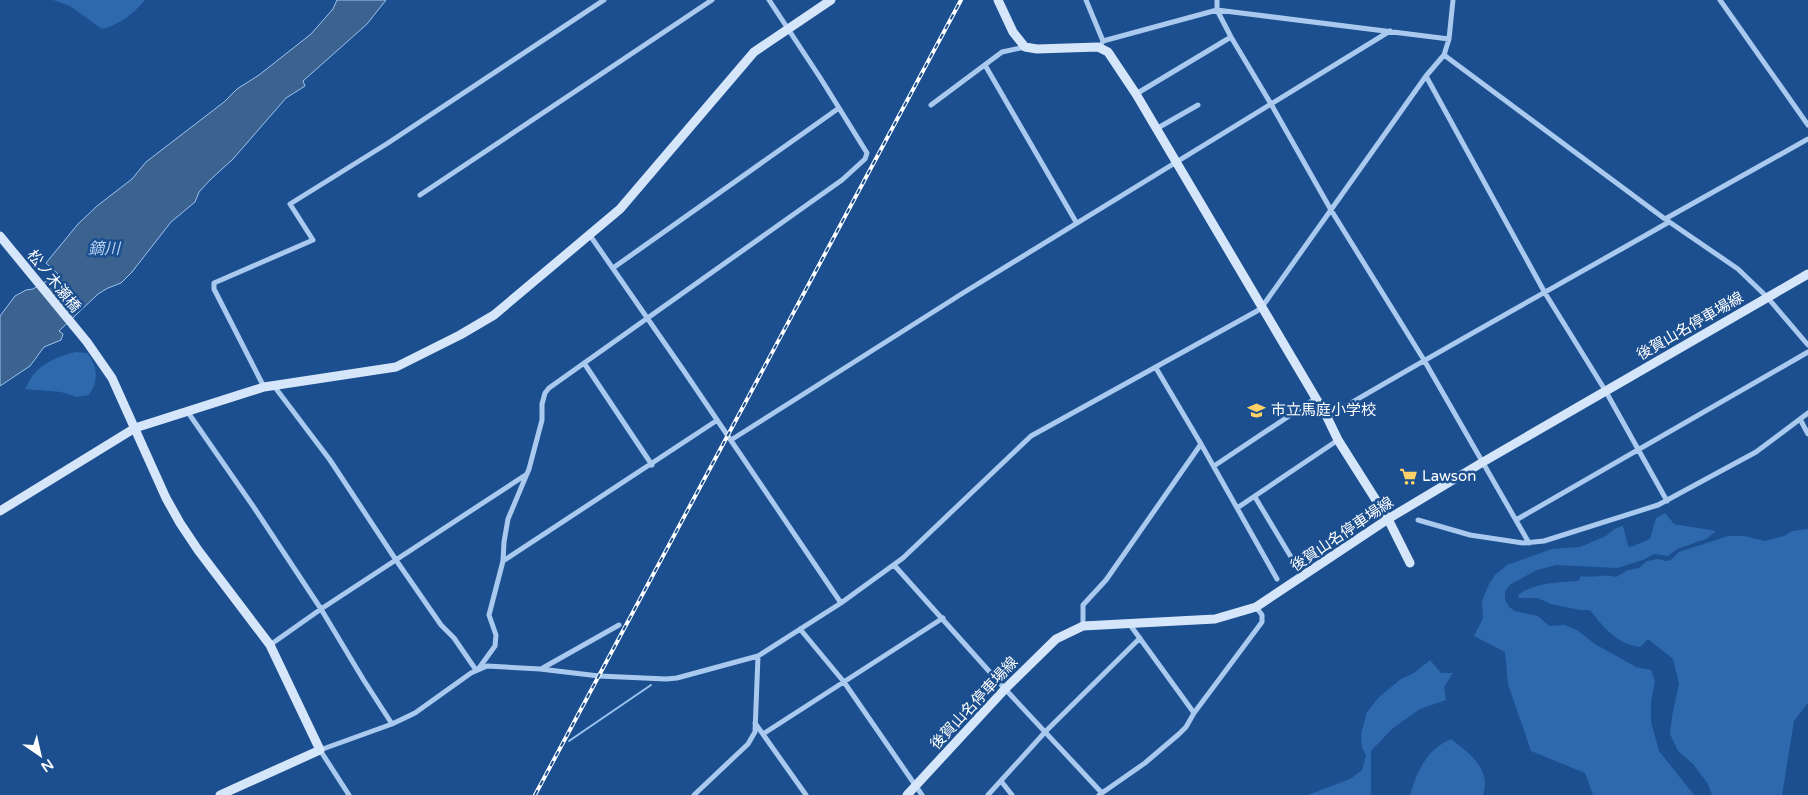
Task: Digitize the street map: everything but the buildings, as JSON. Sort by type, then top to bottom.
[{"type":"street","points":[[264,387],[214,289],[214,283],[313,240],[290,204],[396,138],[604,0]]},
{"type":"street","points":[[420,195],[712,0]]},
{"type":"street","points":[[220,795],[320,750],[392,724],[415,713],[477,669],[495,646],[496,635],[490,615],[490,606],[503,561],[508,519],[527,474],[542,420],[542,404],[549,388],[842,180],[865,159],[867,153],[769,0]]},
{"type":"street","points":[[0,510],[135,428],[264,387],[385,369],[406,363],[494,315],[620,208],[746,59],[787,28],[831,0]]},
{"type":"street","points":[[998,0],[1013,32],[1026,47]]},
{"type":"street","points":[[1086,0],[1101,44],[1136,94],[1316,398],[1338,440],[1388,519],[1410,563]]},
{"type":"street","points":[[1217,0],[1217,10],[1231,37],[1331,210],[1424,360],[1528,543]]},
{"type":"street","points":[[477,669],[495,665],[599,676],[677,678],[758,656],[840,603],[894,565],[1031,436],[1262,308],[1426,76],[1444,55],[1449,39],[1453,0]]},
{"type":"street","points":[[1720,0],[1808,125]]},
{"type":"street","points":[[931,105],[1002,52],[1026,47],[1037,49],[1101,44],[1217,10],[1449,39]]},
{"type":"street","points":[[731,440],[1076,222],[1272,105],[1390,31]]},
{"type":"street","points":[[1136,94],[1231,37]]},
{"type":"street","points":[[1444,55],[1667,220],[1738,269],[1767,297],[1808,344]]},
{"type":"street","points":[[984,65],[1076,222]]},
{"type":"street","points":[[1426,76],[1545,293],[1605,390],[1667,501]]},
{"type":"street","points":[[1156,129],[1198,105]]},
{"type":"street","points":[[613,268],[838,108]]},
{"type":"street","points":[[1327,417],[1424,360],[1545,293],[1808,139]]},
{"type":"street","points":[[589,234],[648,318],[716,421],[731,440],[840,603]]},
{"type":"street","name":"松ノ木瀬橋","points":[[0,236],[86,342],[112,378],[166,498],[198,550],[270,645],[320,750]]},
{"type":"street","name":"後賀山名停車場線","points":[[907,795],[1005,689],[1056,639],[1083,626],[1128,622],[1216,619],[1256,608],[1388,519],[1605,390],[1808,274]]},
{"type":"street","points":[[1516,520],[1808,352]]},
{"type":"street","points":[[584,362],[652,465]]},
{"type":"street","points":[[1156,368],[1202,444],[1277,578]]},
{"type":"street","points":[[274,385],[330,460],[396,560],[442,625],[477,669]]},
{"type":"street","points":[[1214,466],[1316,398]]},
{"type":"street","points":[[187,411],[256,509],[392,724]]},
{"type":"street","points":[[1418,520],[1470,535],[1528,543],[1553,538],[1667,501],[1756,452],[1808,413]]},
{"type":"street","points":[[1800,419],[1808,434]]},
{"type":"street","points":[[503,561],[652,465],[716,421]]},
{"type":"street","points":[[1237,508],[1338,440]]},
{"type":"street","points":[[1083,626],[1083,605],[1106,580],[1202,444]]},
{"type":"street","points":[[270,645],[527,474]]},
{"type":"street","points":[[1255,497],[1303,577]]},
{"type":"street","points":[[894,565],[1100,793],[1145,763],[1186,727],[1194,713],[1262,622],[1262,615],[1256,608]]},
{"type":"street","points":[[763,734],[942,618]]},
{"type":"street","points":[[1128,622],[1194,713]]},
{"type":"street","points":[[540,669],[619,625]]},
{"type":"street","points":[[800,629],[844,682],[922,795]]},
{"type":"street","points":[[988,795],[1046,731],[1140,638]]},
{"type":"street","points":[[694,795],[748,744],[754,732],[758,656]]},
{"type":"street","points":[[755,723],[806,795]]},
{"type":"street","points":[[320,750],[349,795]]},
{"type":"street","points":[[1000,781],[1012,795]]},
{"type":"shaded area","points":[[53,0],[145,0],[126,18],[102,29],[70,6]]},
{"type":"shaded area","points":[[76,352],[87,353],[95,368],[96,379],[89,395],[76,397],[61,392],[25,389],[33,375],[42,366],[59,357]]},
{"type":"shaded area","points":[[1665,513],[1674,524],[1716,531],[1706,539],[1677,549],[1668,556],[1654,554],[1643,560],[1617,568],[1556,565],[1537,570],[1511,584],[1505,591],[1505,599],[1509,607],[1515,611],[1538,616],[1549,626],[1565,625],[1577,630],[1595,644],[1636,667],[1651,670],[1655,681],[1651,703],[1651,722],[1659,751],[1694,795],[1593,795],[1585,773],[1531,751],[1508,684],[1505,652],[1474,636],[1483,618],[1482,601],[1495,575],[1507,565],[1552,549],[1580,547],[1606,536],[1616,528],[1623,526],[1628,546],[1631,547],[1650,539],[1656,518]]},
{"type":"shaded area","points":[[1808,529],[1808,703],[1794,721],[1782,795],[1712,795],[1708,784],[1693,764],[1678,751],[1670,734],[1679,684],[1673,659],[1648,639],[1640,647],[1632,645],[1611,634],[1590,610],[1580,610],[1551,604],[1538,598],[1519,598],[1518,595],[1539,585],[1578,581],[1581,576],[1616,577],[1628,570],[1639,568],[1647,561],[1658,559],[1671,560],[1679,552],[1728,536],[1744,536],[1765,541],[1784,536],[1792,531]]},
{"type":"shaded area","points":[[1430,660],[1441,673],[1453,673],[1444,687],[1446,700],[1420,709],[1393,728],[1371,751],[1371,795],[1308,795],[1350,779],[1362,770],[1366,755],[1362,748],[1361,734],[1367,712],[1379,697],[1401,679],[1414,673]]},
{"type":"shaded area","points":[[1451,739],[1477,762],[1482,770],[1485,786],[1483,795],[1410,795],[1420,769],[1429,755]]},
{"type":"water","name":"鏑川","points":[[337,0],[386,0],[367,24],[303,81],[305,86],[286,98],[233,159],[199,192],[195,202],[171,222],[132,272],[121,283],[98,294],[59,331],[63,334],[61,340],[44,347],[30,366],[0,386],[0,316],[15,296],[26,290],[33,289],[58,274],[46,263],[78,224],[97,206],[132,179],[146,162],[224,102],[237,89],[259,75],[311,34],[333,9]]},
{"type":"waterway","points":[[569,741],[651,685]]},
{"type":"railway","points":[[535,795],[961,0]]},
{"type":"place","name":"市立馬庭小学校","points":[[1257,410]]},
{"type":"place","name":"Lawson","points":[[1408,476]]}]
